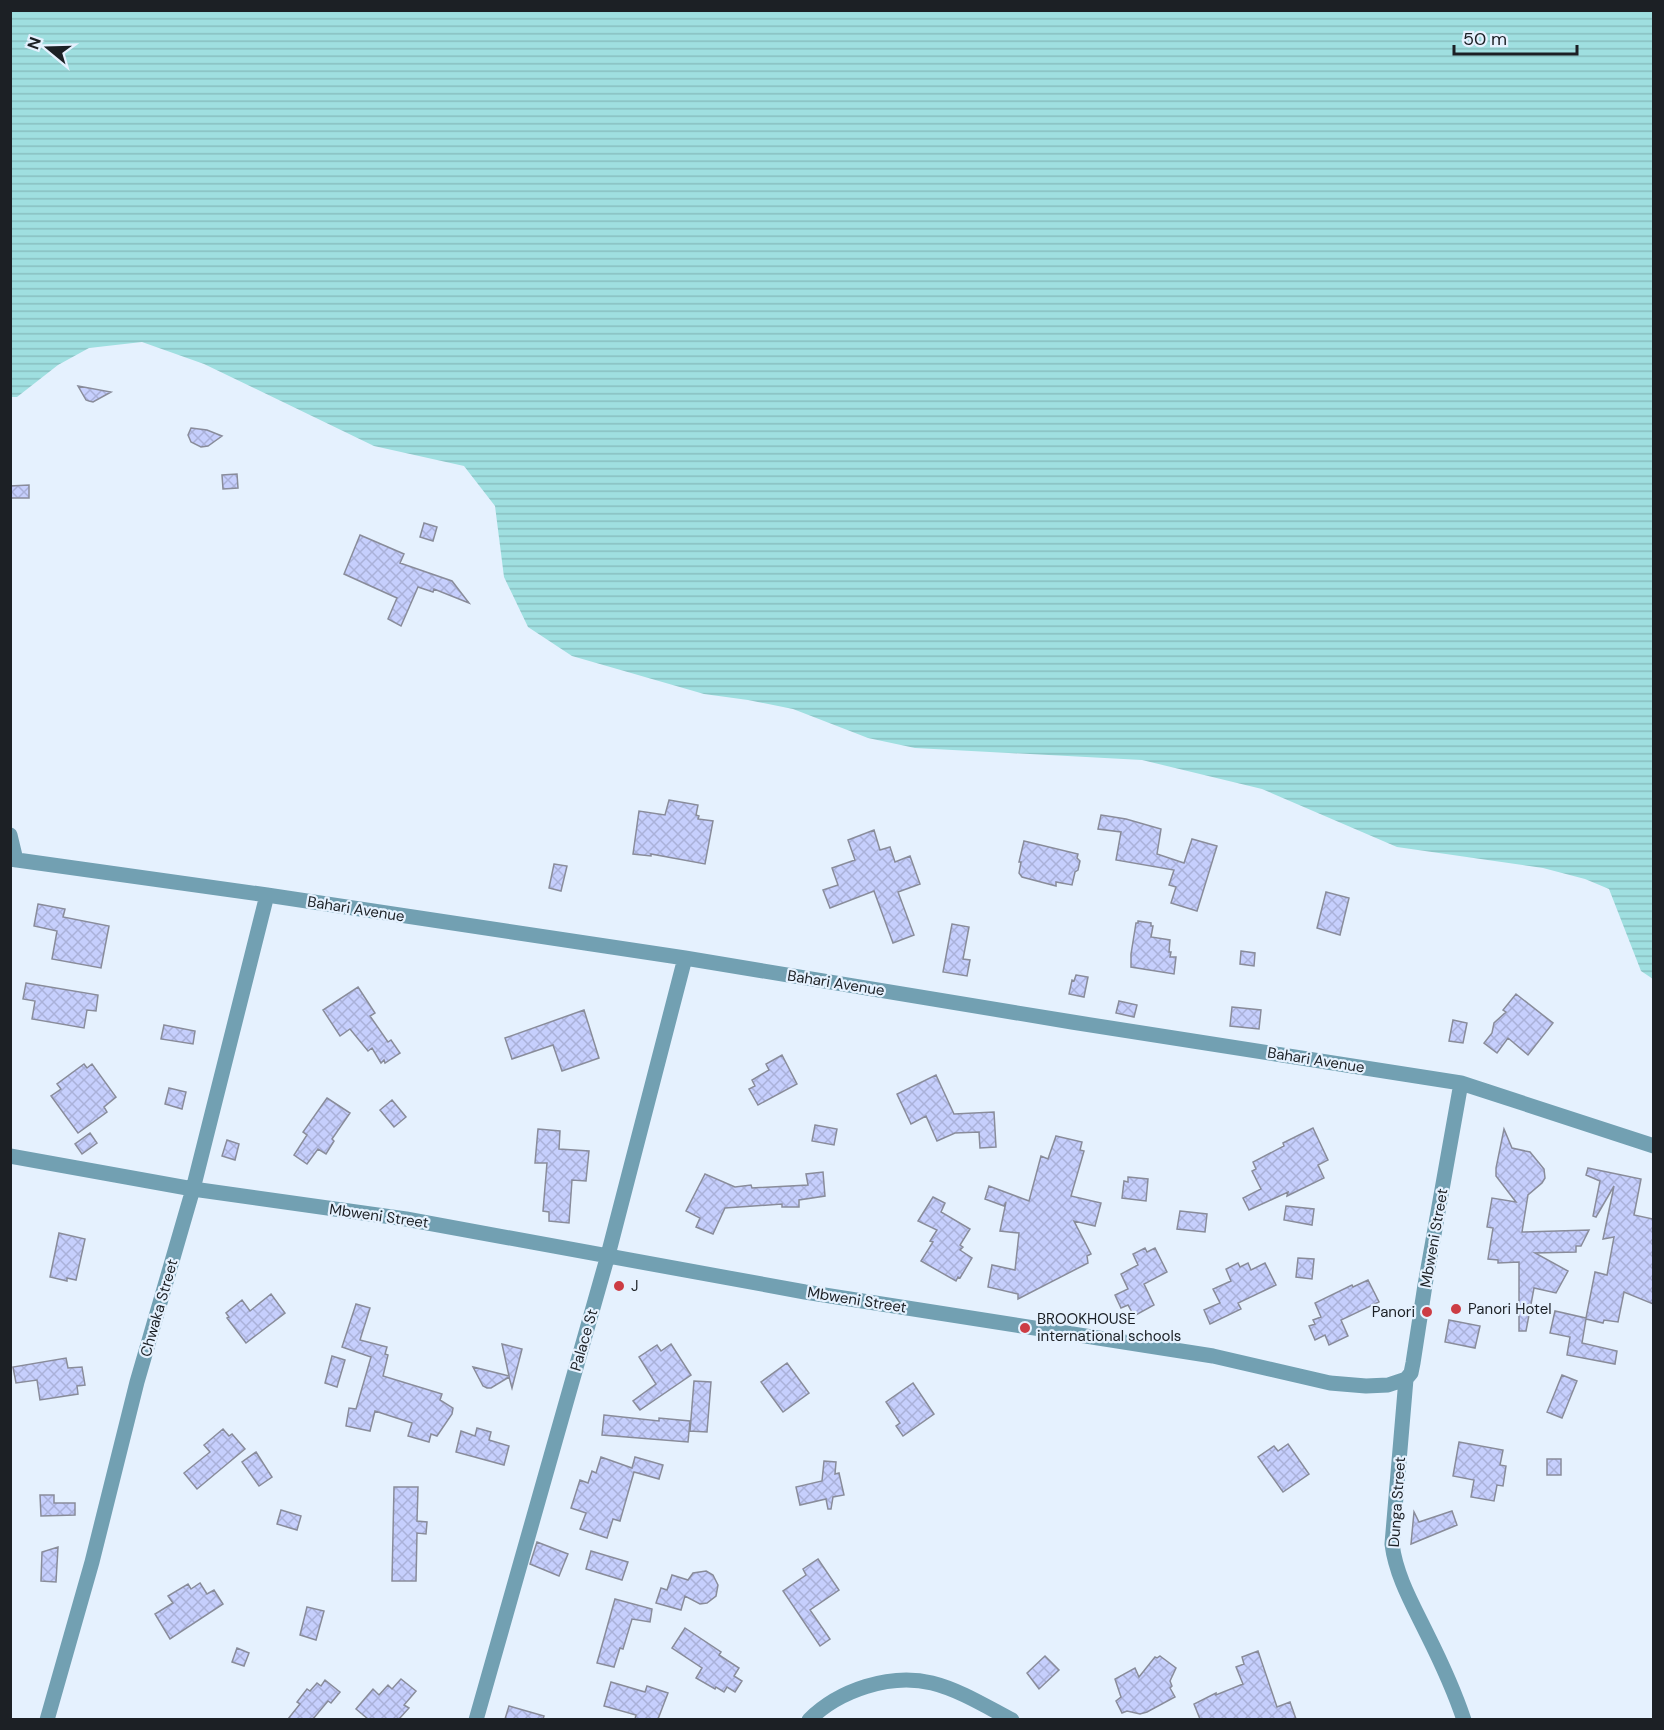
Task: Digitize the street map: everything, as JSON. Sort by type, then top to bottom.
[{"type":"street","points":[[10,835],[13,860]]},
{"type":"street","name":"Bahari Avenue","points":[[13,860],[267,895],[685,958],[1461,1083],[1653,1146]]},
{"type":"street","name":"Chwaka Street","points":[[48,1719],[95,1551],[137,1382],[193,1190],[267,895]]},
{"type":"street","name":"Palace St","points":[[476,1719],[609,1255],[685,958]]},
{"type":"street","name":"Mbweni Street","points":[[10,1156],[193,1190],[406,1219],[805,1292],[1213,1356],[1330,1383],[1388,1385],[1406,1379],[1411,1373],[1461,1083]]},
{"type":"street","name":"Dunga Street","points":[[1406,1379],[1392,1544],[1393,1555],[1407,1594],[1464,1719]]},
{"type":"street","points":[[808,1719],[819,1709],[860,1688],[897,1680],[932,1683],[1012,1719]]},
{"type":"shaded area","points":[[10,11],[1653,11],[1653,979],[1641,971],[1609,889],[1585,879],[1543,868],[1397,847],[1262,789],[1142,760],[915,748],[868,738],[793,709],[704,694],[572,656],[528,627],[504,577],[495,506],[464,466],[374,446],[204,364],[142,342],[89,348],[58,365],[17,397],[11,397]]},
{"type":"building","points":[[78,386],[111,392],[93,402],[86,400]]},
{"type":"building","points":[[191,428],[207,430],[222,436],[208,446],[201,447],[191,442],[188,435]]},
{"type":"building","points":[[237,474],[238,488],[223,489],[222,475]]},
{"type":"building","points":[[29,485],[29,498],[10,498],[10,486]]},
{"type":"building","points":[[424,523],[437,527],[433,541],[420,537]]},
{"type":"building","points":[[360,535],[404,554],[400,563],[452,581],[469,603],[434,589],[433,592],[418,587],[401,626],[388,619],[397,598],[344,574]]},
{"type":"building","points":[[669,800],[698,805],[696,815],[699,816],[698,819],[713,821],[705,864],[651,854],[651,856],[633,854],[639,811],[665,815]]},
{"type":"building","points":[[1101,815],[1161,829],[1157,854],[1184,863],[1192,839],[1217,846],[1197,911],[1171,903],[1176,887],[1169,885],[1174,870],[1116,860],[1121,832],[1098,829]]},
{"type":"building","points":[[874,830],[880,850],[890,847],[895,862],[910,856],[920,884],[898,892],[914,935],[893,943],[874,891],[830,908],[823,890],[838,885],[832,868],[855,860],[848,840]]},
{"type":"building","points":[[1024,841],[1078,854],[1077,858],[1080,861],[1072,885],[1056,882],[1056,886],[1022,877],[1019,873],[1021,862],[1019,862]]},
{"type":"building","points":[[554,864],[567,866],[561,891],[549,888]]},
{"type":"building","points":[[1326,892],[1349,898],[1340,935],[1317,928]]},
{"type":"building","points":[[38,904],[65,909],[63,917],[109,926],[101,968],[52,959],[57,931],[34,926]]},
{"type":"building","points":[[1138,921],[1151,923],[1153,926],[1151,937],[1170,940],[1170,957],[1176,957],[1174,974],[1131,967],[1131,954]]},
{"type":"building","points":[[952,924],[969,927],[963,959],[970,960],[967,976],[943,972]]},
{"type":"building","points":[[1241,951],[1255,953],[1254,966],[1240,964]]},
{"type":"building","points":[[1076,975],[1088,977],[1084,997],[1069,994],[1072,980],[1074,981]]},
{"type":"building","points":[[26,983],[98,995],[96,1011],[87,1010],[84,1028],[32,1019],[35,1001],[23,999]]},
{"type":"building","points":[[358,987],[375,1013],[370,1016],[388,1042],[391,1040],[400,1053],[385,1063],[384,1060],[381,1063],[372,1048],[368,1051],[350,1029],[340,1036],[323,1010]]},
{"type":"building","points":[[1516,994],[1553,1023],[1528,1055],[1508,1038],[1497,1053],[1484,1043],[1492,1033],[1494,1023],[1506,1012],[1503,1010]]},
{"type":"building","points":[[1119,1001],[1137,1005],[1134,1017],[1116,1013]]},
{"type":"building","points":[[1232,1007],[1261,1010],[1259,1029],[1230,1026]]},
{"type":"building","points":[[584,1010],[599,1058],[562,1071],[553,1045],[512,1059],[505,1038]]},
{"type":"building","points":[[1453,1020],[1467,1023],[1463,1043],[1449,1041]]},
{"type":"building","points":[[164,1025],[195,1031],[193,1044],[161,1039]]},
{"type":"building","points":[[782,1055],[797,1084],[758,1105],[749,1089],[755,1086],[752,1080],[769,1070],[766,1064]]},
{"type":"building","points":[[84,1064],[87,1068],[92,1064],[116,1097],[104,1107],[107,1112],[78,1133],[51,1096],[61,1089],[57,1084]]},
{"type":"building","points":[[936,1075],[954,1114],[994,1112],[996,1147],[980,1148],[979,1132],[955,1133],[937,1141],[926,1116],[911,1124],[897,1094]]},
{"type":"building","points":[[169,1088],[186,1092],[182,1109],[165,1104]]},
{"type":"building","points":[[327,1098],[350,1113],[332,1139],[334,1141],[326,1154],[318,1149],[307,1164],[294,1155],[307,1135],[303,1132]]},
{"type":"building","points":[[392,1100],[406,1117],[394,1127],[380,1110]]},
{"type":"building","points":[[815,1125],[837,1129],[834,1145],[812,1141]]},
{"type":"building","points":[[1313,1128],[1328,1160],[1318,1165],[1324,1178],[1287,1196],[1288,1192],[1249,1210],[1243,1198],[1261,1189],[1252,1171],[1256,1169],[1253,1162]]},
{"type":"building","points":[[538,1129],[560,1131],[559,1149],[589,1151],[586,1181],[572,1180],[569,1223],[549,1221],[549,1212],[543,1211],[547,1163],[535,1163]]},
{"type":"building","points":[[1504,1129],[1512,1148],[1530,1152],[1544,1169],[1545,1178],[1542,1183],[1528,1195],[1522,1232],[1589,1230],[1581,1246],[1576,1246],[1576,1252],[1535,1253],[1568,1271],[1556,1293],[1534,1288],[1526,1331],[1519,1331],[1519,1262],[1498,1263],[1498,1260],[1488,1259],[1493,1228],[1487,1227],[1492,1198],[1516,1202],[1496,1176]]},
{"type":"building","points":[[90,1133],[97,1143],[82,1154],[75,1144]]},
{"type":"building","points":[[1056,1136],[1082,1142],[1080,1150],[1084,1151],[1071,1196],[1101,1203],[1095,1226],[1074,1221],[1091,1254],[1087,1256],[1088,1263],[1018,1299],[1018,1294],[988,1287],[992,1265],[1015,1270],[1019,1233],[1000,1231],[1006,1202],[1004,1206],[985,1199],[989,1186],[1029,1201],[1041,1156],[1048,1159]]},
{"type":"building","points":[[227,1140],[239,1144],[235,1160],[222,1156]]},
{"type":"building","points":[[1588,1168],[1641,1179],[1634,1215],[1653,1219],[1653,1304],[1624,1292],[1618,1322],[1604,1320],[1603,1323],[1586,1319],[1582,1343],[1617,1351],[1615,1364],[1567,1355],[1570,1337],[1550,1333],[1555,1311],[1586,1318],[1595,1272],[1607,1275],[1614,1237],[1603,1239],[1614,1186],[1596,1217],[1593,1216],[1600,1181],[1586,1175]]},
{"type":"building","points":[[823,1172],[825,1196],[799,1200],[799,1207],[782,1207],[782,1204],[725,1208],[713,1234],[696,1227],[700,1218],[686,1211],[705,1174],[735,1187],[751,1185],[752,1188],[808,1185],[806,1174]]},
{"type":"building","points":[[1128,1177],[1148,1179],[1146,1201],[1122,1198],[1124,1181],[1128,1182]]},
{"type":"building","points":[[933,1197],[945,1203],[941,1212],[970,1229],[960,1245],[963,1247],[960,1250],[972,1258],[956,1281],[921,1261],[933,1242],[930,1241],[937,1230],[918,1221]]},
{"type":"building","points":[[1286,1206],[1314,1209],[1312,1225],[1284,1220]]},
{"type":"building","points":[[1180,1211],[1207,1214],[1205,1232],[1177,1229]]},
{"type":"building","points":[[59,1233],[85,1239],[76,1280],[67,1278],[67,1281],[50,1277]]},
{"type":"building","points":[[1145,1248],[1147,1252],[1155,1248],[1167,1272],[1144,1284],[1154,1305],[1134,1316],[1128,1305],[1121,1308],[1115,1295],[1128,1289],[1121,1274],[1138,1265],[1133,1254]]},
{"type":"building","points":[[1298,1258],[1314,1259],[1312,1279],[1296,1277]]},
{"type":"building","points":[[1238,1263],[1240,1267],[1248,1263],[1251,1270],[1265,1263],[1276,1285],[1238,1303],[1241,1309],[1210,1324],[1204,1310],[1220,1303],[1213,1289],[1231,1281],[1226,1269]]},
{"type":"building","points":[[1368,1280],[1379,1302],[1341,1320],[1348,1336],[1329,1345],[1325,1335],[1315,1340],[1309,1326],[1315,1324],[1313,1320],[1321,1317],[1315,1303]]},
{"type":"building","points":[[271,1294],[285,1313],[246,1343],[227,1318],[229,1317],[226,1313],[242,1300],[250,1311]]},
{"type":"building","points":[[356,1304],[370,1308],[360,1340],[387,1347],[385,1354],[388,1355],[383,1376],[442,1394],[440,1400],[453,1408],[452,1414],[437,1436],[431,1434],[429,1442],[408,1436],[412,1423],[375,1411],[370,1431],[346,1426],[349,1408],[356,1409],[371,1357],[342,1347]]},
{"type":"building","points":[[1449,1320],[1480,1326],[1475,1348],[1445,1342]]},
{"type":"building","points":[[502,1344],[522,1349],[512,1388],[509,1377],[487,1388],[483,1386],[473,1367],[509,1376]]},
{"type":"building","points":[[671,1344],[691,1375],[640,1410],[633,1401],[656,1384],[639,1357],[657,1345],[661,1351]]},
{"type":"building","points":[[332,1356],[345,1360],[337,1387],[325,1383]]},
{"type":"building","points":[[66,1358],[68,1368],[82,1367],[85,1385],[77,1386],[78,1394],[40,1400],[37,1380],[16,1383],[13,1367]]},
{"type":"building","points":[[787,1363],[809,1393],[783,1412],[761,1382]]},
{"type":"building","points":[[1562,1375],[1577,1381],[1562,1418],[1547,1412]]},
{"type":"building","points":[[694,1381],[711,1382],[707,1432],[690,1431]]},
{"type":"building","points":[[913,1383],[934,1414],[903,1436],[896,1426],[900,1423],[886,1402]]},
{"type":"building","points":[[604,1415],[659,1421],[659,1418],[690,1421],[688,1442],[602,1435]]},
{"type":"building","points":[[477,1428],[491,1432],[489,1440],[509,1446],[504,1465],[456,1452],[461,1431],[475,1436]]},
{"type":"building","points":[[223,1429],[229,1436],[232,1434],[245,1449],[197,1489],[184,1473],[210,1452],[204,1445]]},
{"type":"building","points":[[1459,1442],[1503,1450],[1500,1465],[1506,1466],[1503,1486],[1497,1485],[1494,1501],[1471,1497],[1474,1480],[1453,1476]]},
{"type":"building","points":[[1288,1444],[1309,1474],[1283,1492],[1258,1457],[1274,1446],[1278,1451]]},
{"type":"building","points":[[256,1452],[272,1477],[259,1486],[242,1462]]},
{"type":"building","points":[[601,1457],[632,1468],[635,1457],[663,1465],[659,1479],[634,1472],[620,1521],[613,1519],[607,1538],[580,1529],[586,1513],[571,1508],[580,1480],[588,1483],[592,1471],[596,1473]]},
{"type":"building","points":[[1547,1459],[1561,1459],[1561,1475],[1547,1475]]},
{"type":"building","points":[[824,1461],[836,1462],[835,1474],[839,1473],[844,1495],[833,1497],[831,1509],[828,1509],[826,1499],[800,1505],[796,1487],[822,1481]]},
{"type":"building","points":[[394,1487],[418,1487],[417,1521],[427,1522],[426,1534],[417,1533],[416,1581],[392,1581]]},
{"type":"building","points":[[40,1495],[54,1495],[54,1503],[75,1503],[75,1515],[41,1516]]},
{"type":"building","points":[[281,1510],[301,1516],[297,1530],[277,1524]]},
{"type":"building","points":[[1452,1511],[1457,1525],[1411,1544],[1414,1512],[1419,1522]]},
{"type":"building","points":[[537,1542],[568,1554],[559,1576],[530,1564]]},
{"type":"building","points":[[58,1547],[56,1582],[41,1581],[42,1552]]},
{"type":"building","points":[[591,1551],[628,1562],[622,1580],[586,1569]]},
{"type":"building","points":[[818,1559],[839,1590],[810,1610],[830,1639],[820,1646],[783,1591],[806,1575],[803,1569]]},
{"type":"building","points":[[706,1571],[713,1575],[718,1585],[716,1596],[707,1603],[700,1604],[685,1596],[681,1610],[656,1603],[661,1588],[667,1590],[672,1575],[688,1580],[693,1573]]},
{"type":"building","points":[[200,1583],[207,1594],[214,1590],[223,1604],[170,1639],[155,1614],[173,1603],[168,1596],[188,1584],[191,1589]]},
{"type":"building","points":[[615,1599],[652,1609],[650,1622],[632,1619],[623,1649],[620,1648],[614,1667],[597,1663]]},
{"type":"building","points":[[307,1607],[324,1611],[316,1640],[300,1635]]},
{"type":"building","points":[[685,1628],[721,1652],[719,1655],[739,1668],[734,1676],[742,1681],[735,1692],[727,1687],[724,1692],[716,1687],[715,1689],[696,1678],[702,1668],[672,1648]]},
{"type":"building","points":[[237,1648],[249,1653],[244,1666],[232,1662]]},
{"type":"building","points":[[1258,1651],[1277,1707],[1290,1702],[1296,1719],[1200,1719],[1194,1704],[1216,1693],[1216,1695],[1243,1684],[1236,1667],[1244,1664],[1242,1657]]},
{"type":"building","points":[[1045,1656],[1059,1670],[1039,1689],[1027,1673]]},
{"type":"building","points":[[1160,1656],[1176,1668],[1170,1681],[1172,1686],[1170,1688],[1175,1697],[1147,1712],[1122,1713],[1116,1701],[1121,1697],[1115,1679],[1135,1668],[1139,1677],[1155,1657]]},
{"type":"building","points":[[401,1679],[416,1691],[404,1705],[409,1708],[399,1719],[368,1719],[356,1709],[373,1689],[379,1695],[388,1685],[392,1689]]},
{"type":"building","points":[[325,1680],[340,1692],[331,1703],[328,1701],[313,1719],[288,1719],[300,1704],[297,1702],[307,1689],[310,1691],[317,1683],[321,1686]]},
{"type":"building","points":[[611,1682],[645,1692],[647,1686],[668,1693],[658,1719],[635,1719],[636,1715],[604,1706]]},
{"type":"building","points":[[509,1706],[544,1716],[543,1719],[505,1719]]},
{"type":"place","name":"J","points":[[619,1286]]},
{"type":"place","name":"Panori Hotel","points":[[1456,1309]]},
{"type":"place","name":"Panori","points":[[1427,1312]]},
{"type":"place","name":"BROOKHOUSE international schools","points":[[1025,1328]]}]
